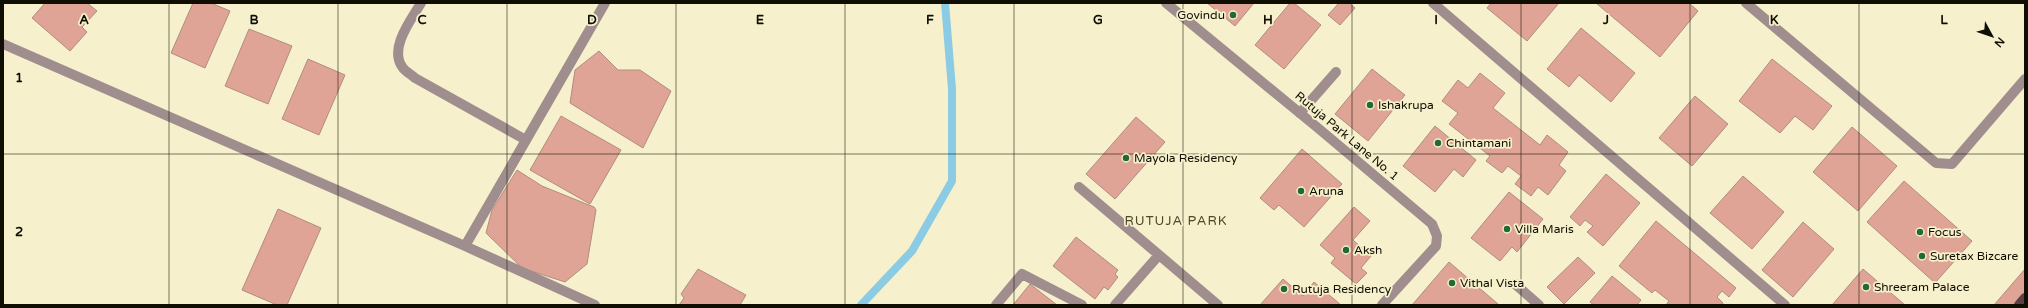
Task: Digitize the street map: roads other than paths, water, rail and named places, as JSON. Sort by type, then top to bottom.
[{"type":"main road","points":[[2019,305],[2025,298]]},
{"type":"street","points":[[421,3],[406,27],[400,42],[398,55],[403,68],[416,78],[526,140]]},
{"type":"street","points":[[465,246],[605,3]]},
{"type":"street","name":"Rutuja Park Lane No. 1","points":[[1166,3],[1432,224],[1437,236],[1436,246],[1382,305]]},
{"type":"street","points":[[1433,3],[1785,305]]},
{"type":"street","points":[[1746,3],[1936,163],[1952,164],[2025,79]]},
{"type":"street","points":[[3,44],[465,246],[595,305]]},
{"type":"street","points":[[1300,113],[1336,72]]},
{"type":"street","points":[[1079,187],[1218,305]]},
{"type":"street","points":[[1115,305],[1159,255]]},
{"type":"street","points":[[996,305],[1022,274],[1082,305]]},
{"type":"street","points":[[1515,284],[1539,305]]},
{"type":"waterway","points":[[861,305],[912,251],[952,181],[952,89],[945,3]]},
{"type":"place","name":"Govindu","points":[[1233,15]]},
{"type":"place","name":"Ishakrupa","points":[[1370,105]]},
{"type":"place","name":"Chintamani","points":[[1438,143]]},
{"type":"place","name":"Mayola Residency","points":[[1126,158]]},
{"type":"place","name":"Aruna","points":[[1301,191]]},
{"type":"place","name":"Villa Maris","points":[[1507,229]]},
{"type":"place","name":"Focus","points":[[1920,232]]},
{"type":"place","name":"Aksh","points":[[1346,250]]},
{"type":"place","name":"Suretax Bizcare","points":[[1922,256]]},
{"type":"place","name":"Vithal Vista","points":[[1452,283]]},
{"type":"place","name":"Shreeram Palace","points":[[1866,287]]},
{"type":"place","name":"Rutuja Residency","points":[[1284,289]]},
{"type":"district","name":"RUTUJA PARK","points":[[1176,221]]}]
